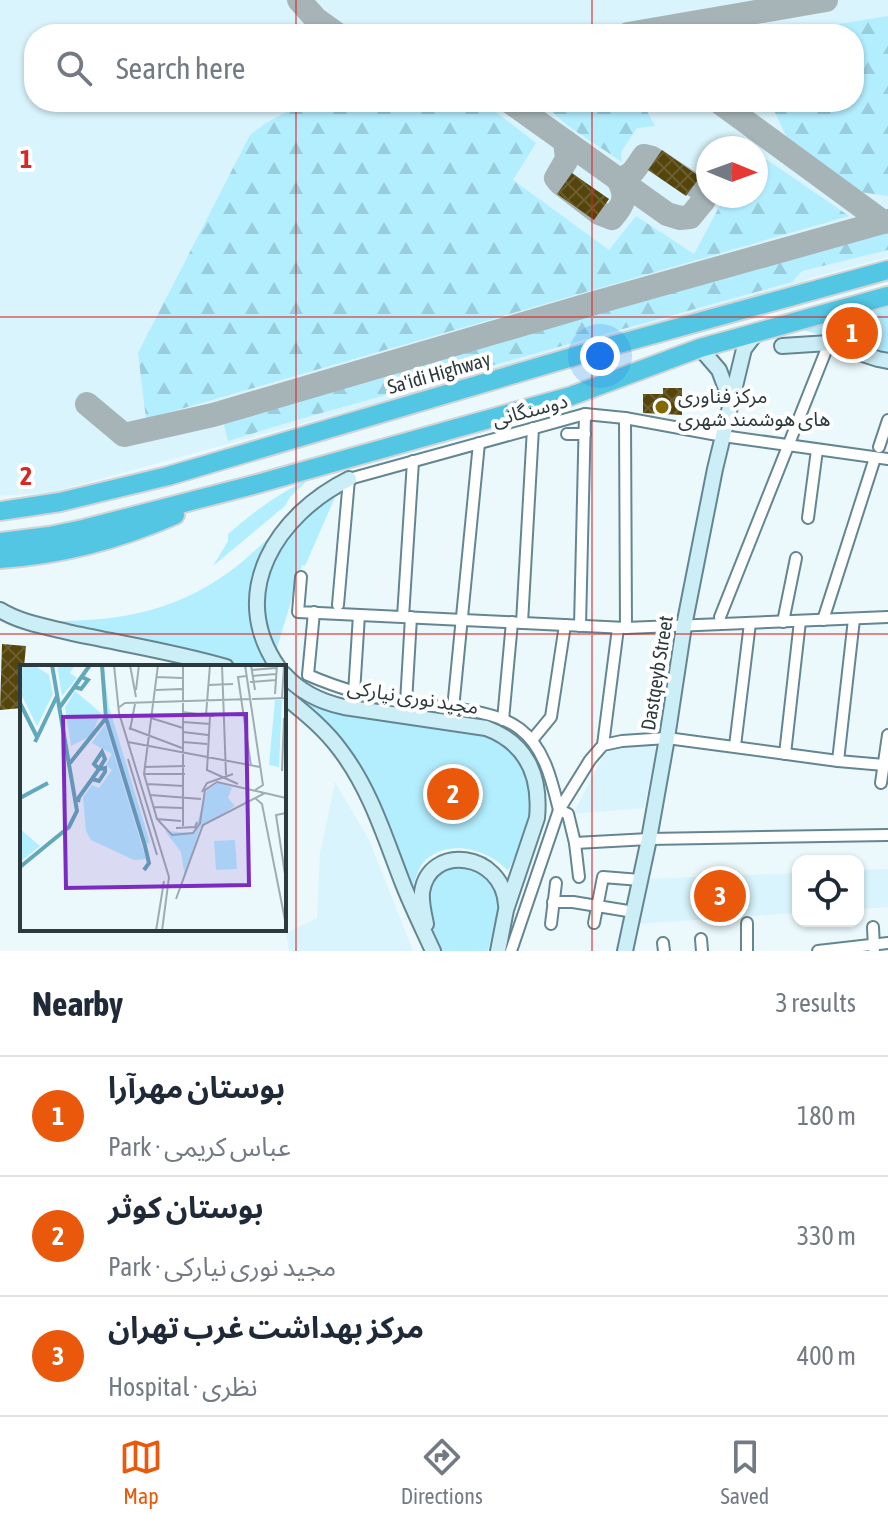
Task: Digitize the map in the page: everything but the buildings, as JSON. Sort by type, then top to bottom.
[{"type":"highway","name":"Sa'idi Highway","points":[[0,511],[60,502],[168,476],[589,352],[888,270]]},
{"type":"highway","points":[[0,542],[83,529],[227,492],[571,396],[700,348],[888,296]]},
{"type":"highway","points":[[0,559],[55,553],[142,530],[227,492]]},
{"type":"main road","name":"Dastqeyb Street","points":[[625,951],[649,839],[684,626],[715,469],[744,349],[758,331]]},
{"type":"main road","points":[[782,346],[829,343],[888,361]]},
{"type":"main road","points":[[700,348],[719,370],[731,402]]},
{"type":"main road","points":[[277,665],[266,646],[260,626],[258,596],[262,567],[279,538],[312,502],[349,479]]},
{"type":"main road","points":[[0,610],[49,627],[218,665]]},
{"type":"main road","name":"مجید نوری نیارکی","points":[[286,676],[323,702],[486,728],[498,733],[521,751],[535,776],[537,818],[506,910],[498,951]]},
{"type":"main road","points":[[286,698],[314,719],[341,750],[360,780],[379,817],[403,885],[432,950]]},
{"type":"main road","points":[[432,950],[422,893],[432,871],[439,866],[457,860],[473,861],[491,870],[505,892],[506,910]]},
{"type":"street","points":[[720,617],[829,343]]},
{"type":"street","points":[[580,626],[585,414]]},
{"type":"street","name":"دوسنگانی","points":[[349,479],[585,414],[817,450],[877,452],[888,459]]},
{"type":"street","points":[[511,951],[559,810],[603,745],[622,628],[625,418]]},
{"type":"street","points":[[823,620],[888,420]]},
{"type":"street","points":[[503,720],[517,623],[533,428]]},
{"type":"street","points":[[567,434],[585,434]]},
{"type":"street","points":[[453,709],[479,443]]},
{"type":"street","points":[[808,518],[817,450]]},
{"type":"street","points":[[406,703],[413,461]]},
{"type":"street","points":[[338,605],[349,479]]},
{"type":"street","points":[[783,622],[796,558]]},
{"type":"street","points":[[301,577],[298,612],[622,628],[888,617]]},
{"type":"street","points":[[314,612],[308,675],[354,693],[453,709],[503,720],[519,728],[532,740],[544,761],[559,810]]},
{"type":"street","points":[[354,693],[359,615]]},
{"type":"street","points":[[838,761],[854,619]]},
{"type":"street","points":[[785,754],[800,621]]},
{"type":"street","points":[[735,746],[750,623]]},
{"type":"street","points":[[532,740],[551,717],[565,625]]},
{"type":"street","points":[[603,745],[667,738],[884,765]]},
{"type":"street","points":[[881,783],[888,739]]},
{"type":"street","points":[[559,810],[568,814],[579,877]]},
{"type":"street","points":[[575,843],[888,835]]},
{"type":"street","points":[[594,923],[603,877],[640,880]]},
{"type":"street","points":[[551,924],[556,883]]},
{"type":"street","points":[[553,902],[573,902],[634,912]]},
{"type":"street","points":[[747,923],[747,951]]},
{"type":"street","points":[[873,927],[874,948]]},
{"type":"street","points":[[701,939],[702,951]]},
{"type":"street","points":[[818,951],[874,948],[888,943]]},
{"type":"shaded area","points":[[0,0],[888,0],[888,257],[811,278],[785,291],[53,492],[0,496]]},
{"type":"shaded area","points":[[651,743],[656,750],[644,808],[573,814],[606,750]]},
{"type":"shaded area","points":[[335,782],[370,842],[413,951],[289,951],[286,933],[317,918],[320,853]]},
{"type":"shaded area","points":[[888,869],[888,907],[864,909],[864,870]]},
{"type":"shaded area","points":[[792,873],[792,913],[636,924],[647,879]]},
{"type":"green space","points":[[888,16],[888,196],[860,192],[789,142],[775,112],[864,112],[864,24],[839,24]]},
{"type":"green space","points":[[287,112],[496,112],[536,143],[513,180],[609,250],[636,216],[694,254],[719,208],[768,208],[768,160],[849,216],[146,419],[138,353],[250,135]]},
{"type":"green space","points":[[552,112],[647,112],[655,126],[637,128],[621,152],[622,162]]},
{"type":"green space","points":[[888,231],[888,250],[802,271],[792,282],[228,441],[222,416]]},
{"type":"green space","points":[[888,304],[888,354],[794,328]]},
{"type":"green space","points":[[309,479],[285,506],[213,566],[228,541],[228,534],[287,490]]},
{"type":"green space","points":[[336,495],[305,566],[302,565],[277,648],[272,649],[262,611],[267,570],[294,528]]},
{"type":"green space","points":[[278,529],[257,566],[271,665],[234,665],[40,621],[96,619],[147,611],[195,593],[242,562]]},
{"type":"green space","points":[[286,683],[296,691],[470,732],[493,741],[518,760],[527,781],[532,811],[525,835],[508,871],[480,852],[446,849],[423,863],[412,888],[376,799],[286,692]]},
{"type":"green space","points":[[454,868],[478,874],[495,890],[498,906],[488,951],[441,951],[438,944],[430,916],[429,888],[436,876]]},
{"type":"taxiway","points":[[299,0],[323,24]]},
{"type":"taxiway","points":[[686,24],[826,0]]},
{"type":"taxiway","points":[[524,112],[667,214],[690,217],[704,200],[700,189],[644,156],[631,174],[618,179]]},
{"type":"taxiway","points":[[733,112],[883,222],[888,221]]},
{"type":"taxiway","points":[[565,141],[567,159],[556,178],[599,213],[612,218],[623,200],[618,179]]},
{"type":"taxiway","points":[[87,404],[124,435],[213,415],[883,222]]},
{"type":"place","name":"بوستان مهرآرا","points":[[852,333]]},
{"type":"place","name":"مرکز فناوری های هوشمند شهری","points":[[662,407]]},
{"type":"place","name":"بوستان کوثر","points":[[453,794]]},
{"type":"place","name":"مرکز بهداشت غرب تهران","points":[[720,896]]}]
